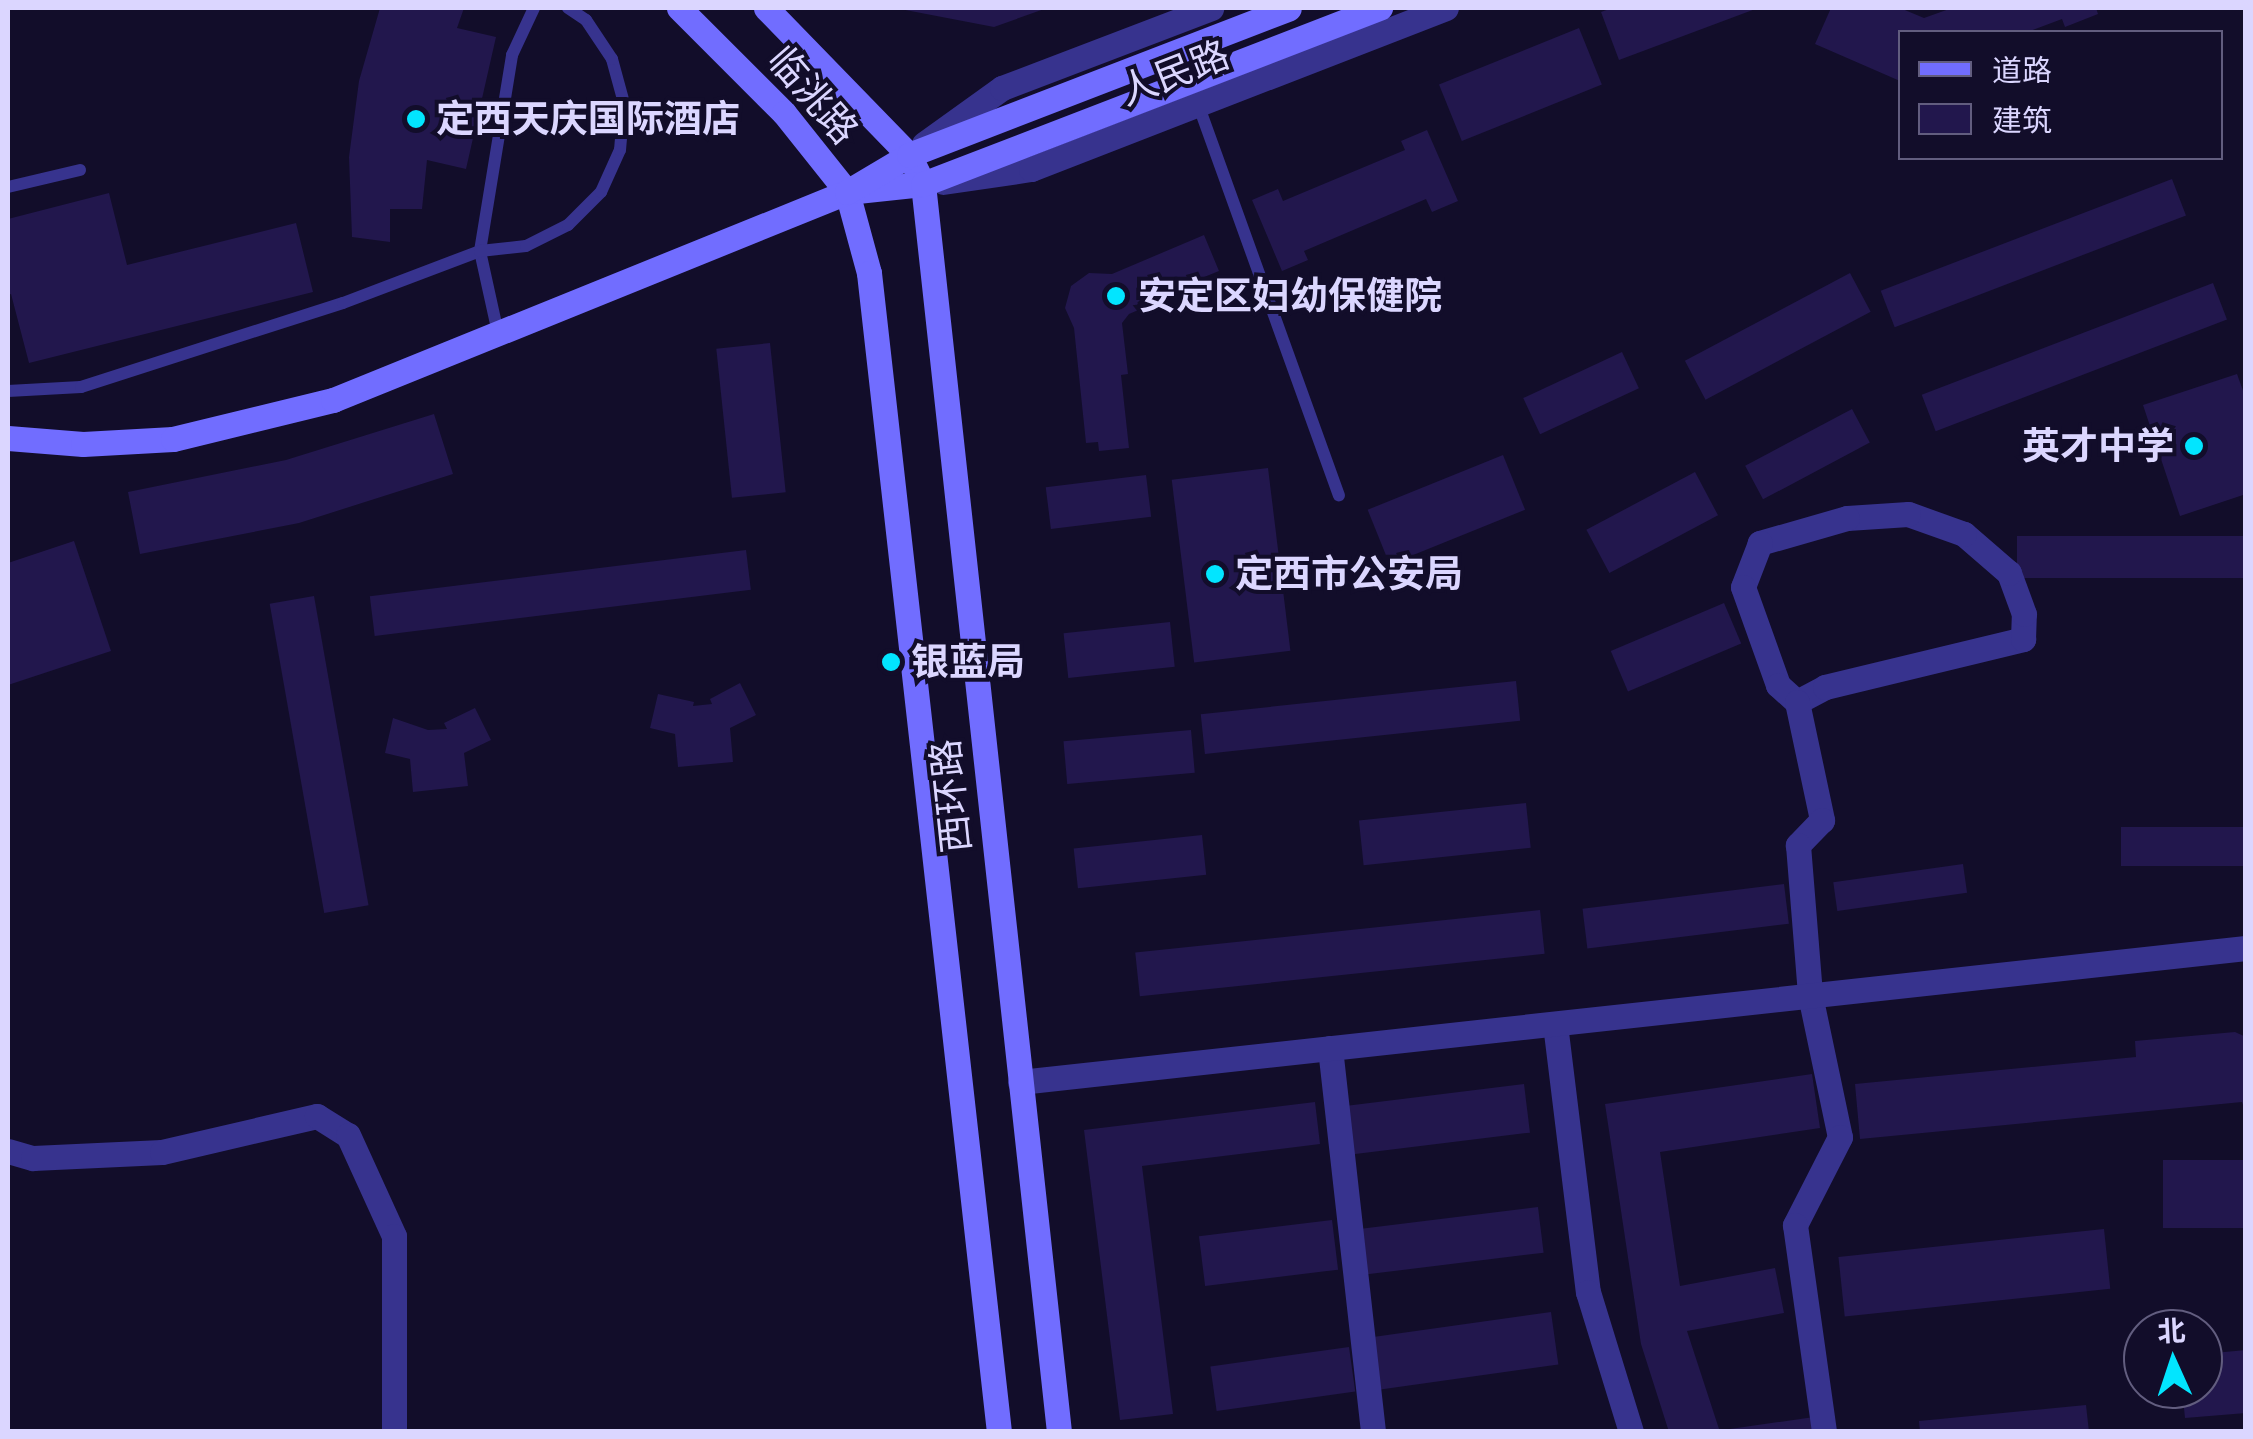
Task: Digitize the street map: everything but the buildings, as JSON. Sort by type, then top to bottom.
[{"type":"main road","name":"临洮路","points":[[679,8],[784,113],[847,192]]},
{"type":"main road","name":"临洮路","points":[[766,8],[909,155]]},
{"type":"main road","name":"人民路","points":[[847,192],[909,155],[1289,8]]},
{"type":"main road","name":"人民路","points":[[847,192],[923,184],[1380,8]]},
{"type":"main road","name":"西环路","points":[[909,155],[923,184],[1059,1432]]},
{"type":"main road","points":[[8,438],[83,444],[172,439],[333,400],[847,192]]},
{"type":"main road","name":"西环路","points":[[847,192],[868,272],[999,1432]]},
{"type":"street","name":"人民路","points":[[909,155],[1002,88],[1211,8]]},
{"type":"street","name":"人民路","points":[[923,184],[1031,169],[1446,8]]},
{"type":"street","points":[[1797,702],[1825,687],[2022,638],[2024,614],[2009,573],[1964,534],[1908,514],[1847,518],[1760,543],[1743,587],[1778,685],[1797,702],[1822,820],[1798,845],[1810,995],[1840,1137],[1795,1225],[1824,1432]]},
{"type":"street","points":[[1020,1082],[2246,948]]},
{"type":"street","points":[[1555,1024],[1588,1292],[1631,1432]]},
{"type":"street","points":[[1330,1048],[1373,1432]]},
{"type":"street","points":[[8,1151],[33,1158],[162,1152],[317,1116],[348,1135],[394,1236],[394,1432]]},
{"type":"lane","points":[[498,333],[480,251],[512,55],[534,8]]},
{"type":"lane","points":[[8,391],[81,387],[343,303],[480,251],[526,246],[568,225],[601,192],[620,150],[624,104],[612,59],[586,20],[568,8]]},
{"type":"lane","points":[[1198,104],[1339,495]]},
{"type":"lane","points":[[8,187],[80,170]]},
{"type":"place","name":"定西天庆国际酒店","points":[[416,119]]},
{"type":"place","name":"安定区妇幼保健院","points":[[1116,296]]},
{"type":"place","name":"英才中学","points":[[2194,446]]},
{"type":"place","name":"定西市公安局","points":[[1215,574]]},
{"type":"place","name":"银蓝局","points":[[891,662]]}]
